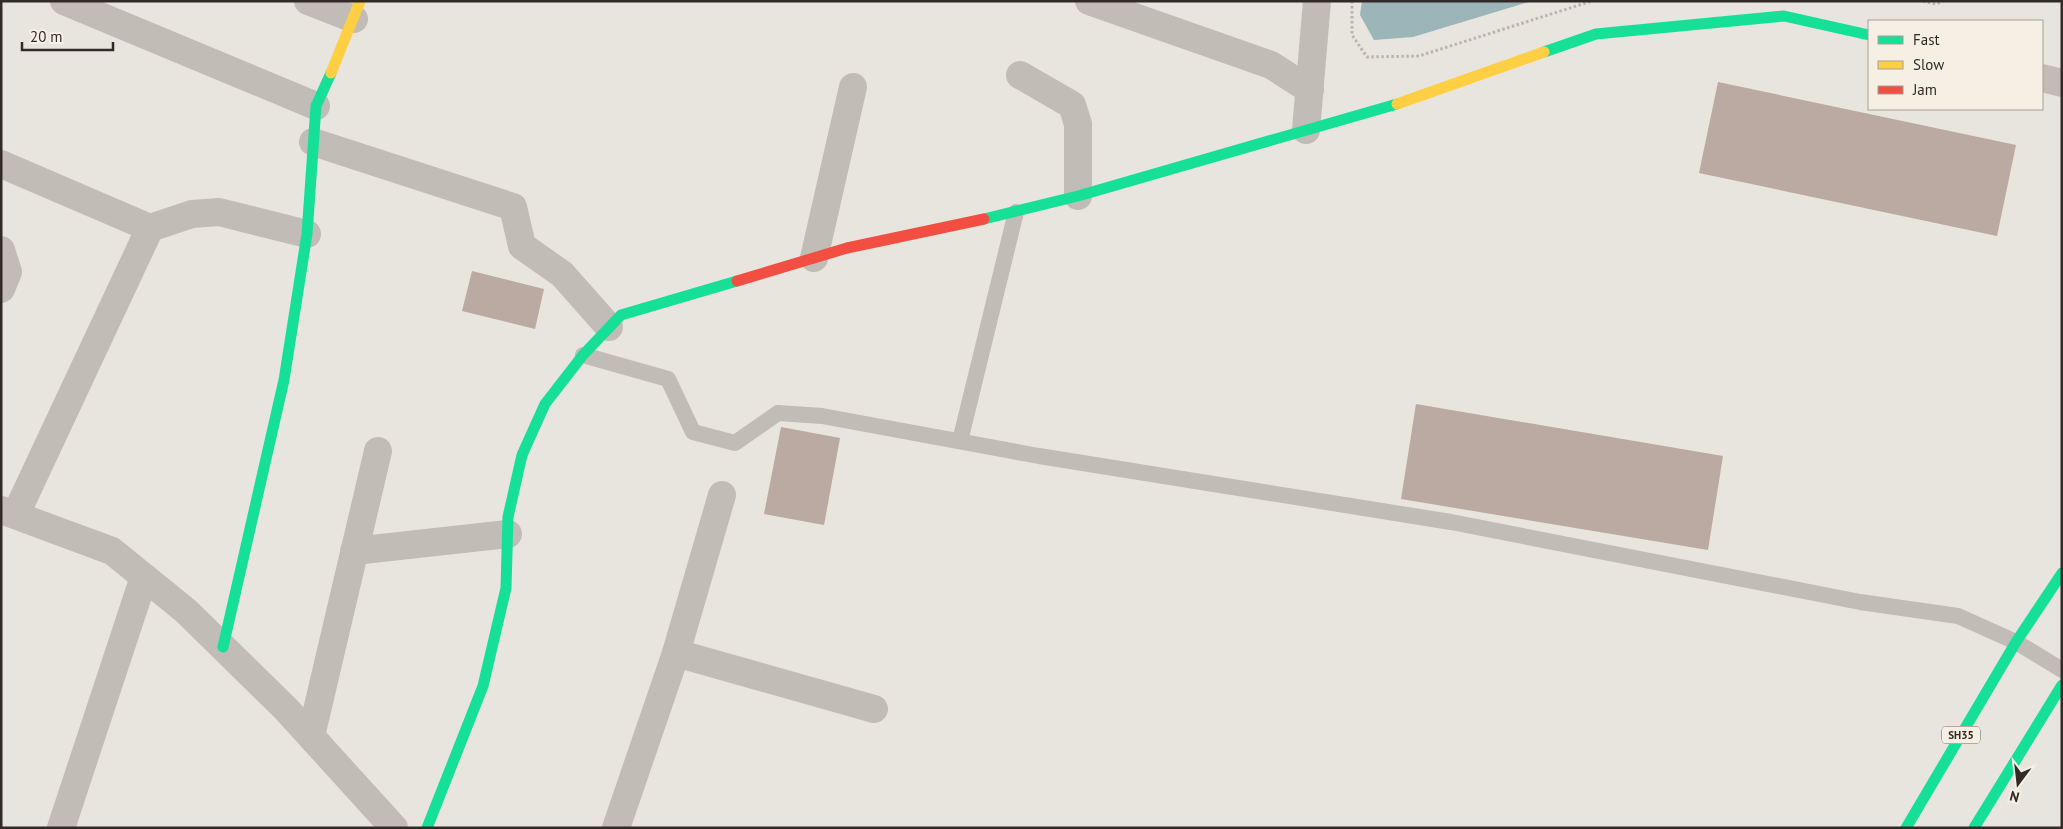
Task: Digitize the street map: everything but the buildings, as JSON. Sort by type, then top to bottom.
[{"type":"street","points":[[64,1],[316,106]]},
{"type":"street","points":[[223,647],[284,380],[307,234],[316,106],[357,10],[308,1]]},
{"type":"street","points":[[1089,1],[1271,65],[1310,90]]},
{"type":"street","points":[[1306,130],[1317,1]]},
{"type":"street","points":[[427,828],[483,686],[506,588],[508,517],[522,455],[545,404],[583,355],[621,315],[847,248],[1016,212],[1078,196],[1409,100],[1596,34],[1784,16],[1868,34]]},
{"type":"street","points":[[1020,75],[1072,105],[1078,124],[1078,196]]},
{"type":"street","points":[[2043,78],[2062,83]]},
{"type":"street","points":[[814,258],[853,87]]},
{"type":"street","points":[[313,142],[513,207],[522,246],[562,274],[610,327]]},
{"type":"street","points":[[1,164],[150,228],[192,214],[220,212],[307,234]]},
{"type":"street","points":[[150,228],[8,512],[112,551],[186,611],[311,736],[394,828]]},
{"type":"street","points":[[1,250],[8,272],[1,290]]},
{"type":"street","points":[[311,736],[378,451]]},
{"type":"street","points":[[616,828],[676,653],[722,495]]},
{"type":"street","points":[[354,551],[508,534]]},
{"type":"street","name":"SH35","points":[[1906,828],[2016,642],[2062,573]]},
{"type":"street","points":[[61,828],[144,577]]},
{"type":"street","points":[[676,653],[874,709]]},
{"type":"street","points":[[1974,828],[2062,685]]},
{"type":"lane","points":[[960,441],[1016,212]]},
{"type":"lane","points":[[583,355],[668,378],[693,432],[735,443],[778,413],[822,416],[960,441],[1451,522],[1860,602],[1958,616],[2016,642],[2062,670]]},
{"type":"path","points":[[1352,1],[1352,35],[1367,57],[1420,56],[1592,1]]},
{"type":"path","points":[[1923,1],[1936,4],[1943,1]]},
{"type":"water","points":[[1362,1],[1532,1],[1413,37],[1374,40],[1360,15]]},
{"type":"traffic: fast","points":[[1544,52],[1596,34],[1784,16],[1868,35]]},
{"type":"traffic: fast","points":[[223,647],[284,380],[307,234],[316,106],[331,73]]},
{"type":"traffic: fast","points":[[984,219],[1078,196],[1397,104]]},
{"type":"traffic: fast","points":[[427,828],[483,686],[506,588],[508,517],[522,455],[545,404],[583,355],[621,315],[737,281]]},
{"type":"traffic: fast","points":[[1906,828],[2016,642],[2062,573]]},
{"type":"traffic: fast","points":[[1974,828],[2062,685]]},
{"type":"traffic: slow","points":[[331,73],[360,1]]},
{"type":"traffic: slow","points":[[1397,104],[1544,52]]},
{"type":"traffic: jam","points":[[737,281],[847,248],[984,219]]}]
